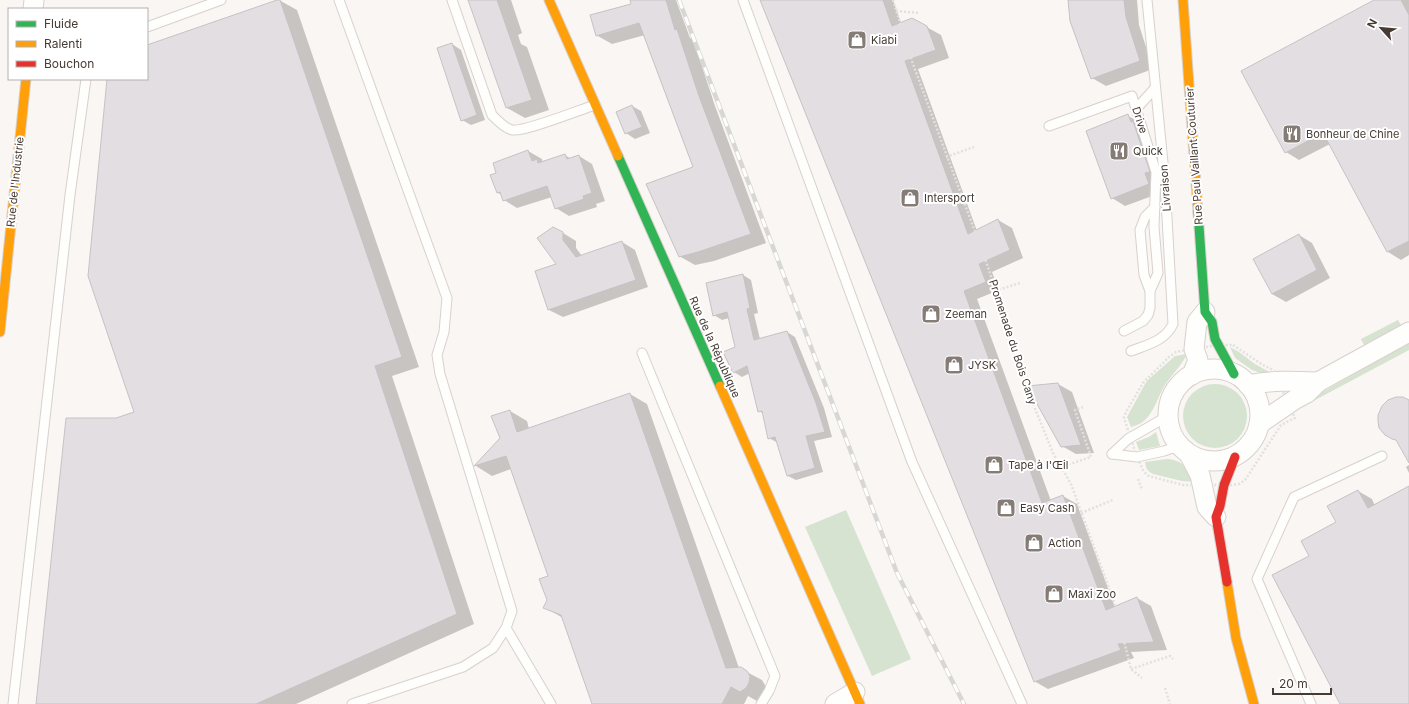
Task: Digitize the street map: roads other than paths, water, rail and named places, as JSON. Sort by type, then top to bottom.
[{"type":"street","name":"Rue de la République","points":[[549,0],[857,698]]},
{"type":"street","name":"Rue Paul Vaillant Couturier","points":[[1183,0],[1205,312],[1212,322],[1218,345],[1241,380]]},
{"type":"street","name":"Rue de l'Industrie","points":[[0,332],[26,80]]},
{"type":"street","points":[[1192,375],[1198,360],[1194,349],[1197,322],[1205,312]]},
{"type":"street","points":[[1259,424],[1307,393],[1318,382],[1409,332]]},
{"type":"street","points":[[1216,517],[1207,507],[1200,475],[1171,432],[1168,416],[1169,404],[1174,392],[1182,382],[1192,375],[1214,369],[1226,371],[1241,380],[1256,397],[1259,410],[1259,424],[1253,438],[1235,457],[1224,485],[1220,506],[1216,517],[1236,638],[1254,704]]},
{"type":"street","points":[[1241,380],[1318,382]]},
{"type":"street","points":[[1184,450],[1201,460],[1212,461],[1235,457]]},
{"type":"street","points":[[835,704],[857,698]]},
{"type":"lane","points":[[148,27],[221,0]]},
{"type":"lane","points":[[339,0],[447,298],[444,332],[437,355],[440,374],[512,612],[506,628],[493,648],[463,667],[352,704]]},
{"type":"lane","points":[[452,0],[492,115],[501,124],[512,130],[535,126],[595,105]]},
{"type":"lane","points":[[743,0],[912,462],[1022,704]]},
{"type":"lane","name":"Livraison","points":[[1131,351],[1163,338],[1170,331],[1173,324],[1165,183],[1147,0]]},
{"type":"lane","points":[[13,704],[70,196],[86,80]]},
{"type":"lane","points":[[1137,108],[1155,88]]},
{"type":"lane","name":"Drive","points":[[1050,126],[1132,96],[1156,172],[1154,227],[1158,273],[1150,290]]},
{"type":"lane","name":"Drive","points":[[1124,331],[1143,321],[1148,315],[1150,308],[1150,290],[1144,275],[1140,230],[1145,217],[1155,207]]},
{"type":"lane","points":[[642,353],[776,676],[761,704]]},
{"type":"lane","points":[[1168,416],[1128,438],[1112,454],[1137,457],[1164,451],[1184,450]]},
{"type":"lane","points":[[1311,704],[1257,579],[1294,497],[1382,456]]},
{"type":"lane","points":[[506,628],[551,704]]},
{"type":"railway","points":[[679,0],[897,573],[964,704]]},
{"type":"place","name":"Kiabi","points":[[857,40]]},
{"type":"place","name":"Bonheur de Chine","points":[[1292,134]]},
{"type":"place","name":"Quick","points":[[1119,151]]},
{"type":"place","name":"Intersport","points":[[910,198]]},
{"type":"place","name":"Zeeman","points":[[931,314]]},
{"type":"place","name":"JYSK","points":[[954,365]]},
{"type":"place","name":"Tape à l'Œil","points":[[994,465]]},
{"type":"place","name":"Easy Cash","points":[[1006,508]]},
{"type":"place","name":"Action","points":[[1034,543]]},
{"type":"place","name":"Maxi Zoo","points":[[1054,594]]}]
